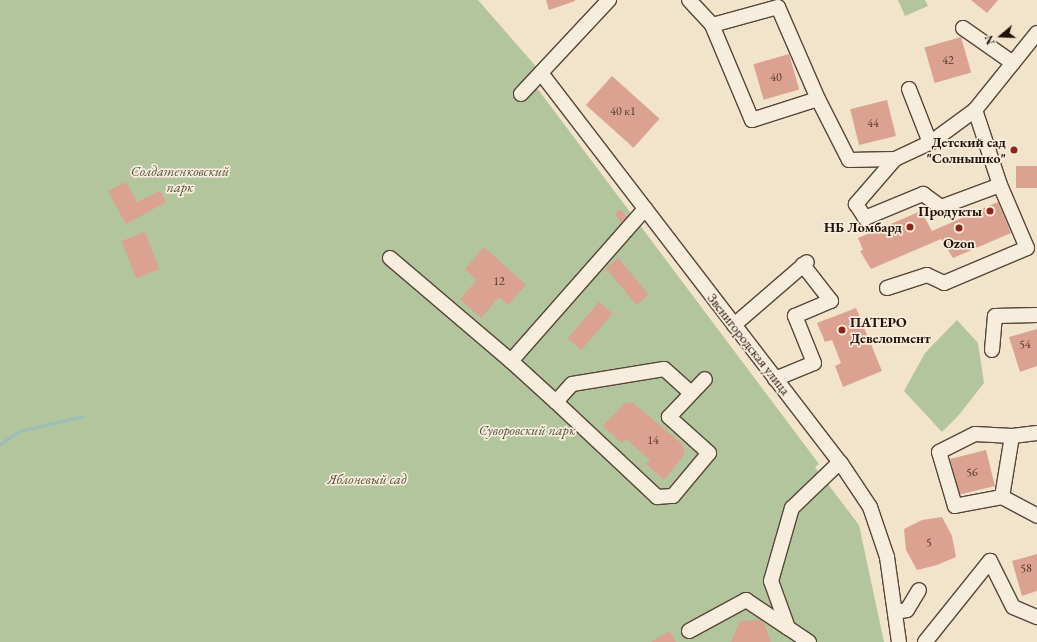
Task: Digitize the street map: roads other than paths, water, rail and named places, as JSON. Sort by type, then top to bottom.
[{"type":"street","points":[[521,94],[609,0]]},
{"type":"street","points":[[689,0],[712,25],[752,120],[818,99]]},
{"type":"street","points":[[712,25],[778,7],[818,99],[849,160],[895,159],[930,143],[975,110],[1037,33]]},
{"type":"street","points":[[963,28],[1013,63]]},
{"type":"street","name":"Звенигородская улица","points":[[542,72],[645,209],[840,462],[870,507],[880,528],[887,557],[898,642]]},
{"type":"street","points":[[909,89],[930,143]]},
{"type":"street","points":[[887,288],[927,275],[944,283],[1027,248],[1007,196],[1000,185],[975,110]]},
{"type":"street","points":[[895,159],[856,204],[865,218],[923,194],[941,207],[1000,185]]},
{"type":"street","points":[[511,361],[645,209]]},
{"type":"street","points":[[390,258],[511,361],[657,497],[674,496],[709,453],[669,417],[705,379]]},
{"type":"street","points":[[734,325],[805,263],[831,301],[795,316],[814,363],[776,379]]},
{"type":"street","points":[[992,350],[995,316],[1037,315]]},
{"type":"street","points":[[556,402],[572,384],[664,368],[692,393]]},
{"type":"street","points":[[1037,433],[1012,436],[975,434],[939,452],[955,506],[1002,497],[1037,516]]},
{"type":"street","points":[[1002,497],[1012,436]]},
{"type":"street","points":[[788,628],[771,581],[792,508],[840,462]]},
{"type":"street","points":[[925,642],[990,561],[1013,606],[1037,617]]},
{"type":"street","points":[[895,612],[907,610],[919,590]]},
{"type":"street","points":[[689,630],[746,600],[809,642]]},
{"type":"waterway","points":[[0,444],[19,431],[83,416]]},
{"type":"place","name":"Детский сад \"Солнышко\"","points":[[1014,150]]},
{"type":"place","name":"Продукты","points":[[990,211]]},
{"type":"place","name":"НБ Ломбард","points":[[910,227]]},
{"type":"place","name":"Ozon","points":[[959,228]]},
{"type":"place","name":"ПАТЕРО Девелопмент","points":[[842,330]]},
{"type":"park label","name":"Солдатенковский парк","points":[[180,180]]},
{"type":"park label","name":"Суворовский парк","points":[[527,430]]},
{"type":"park label","name":"Яблоневый сад","points":[[367,479]]}]
